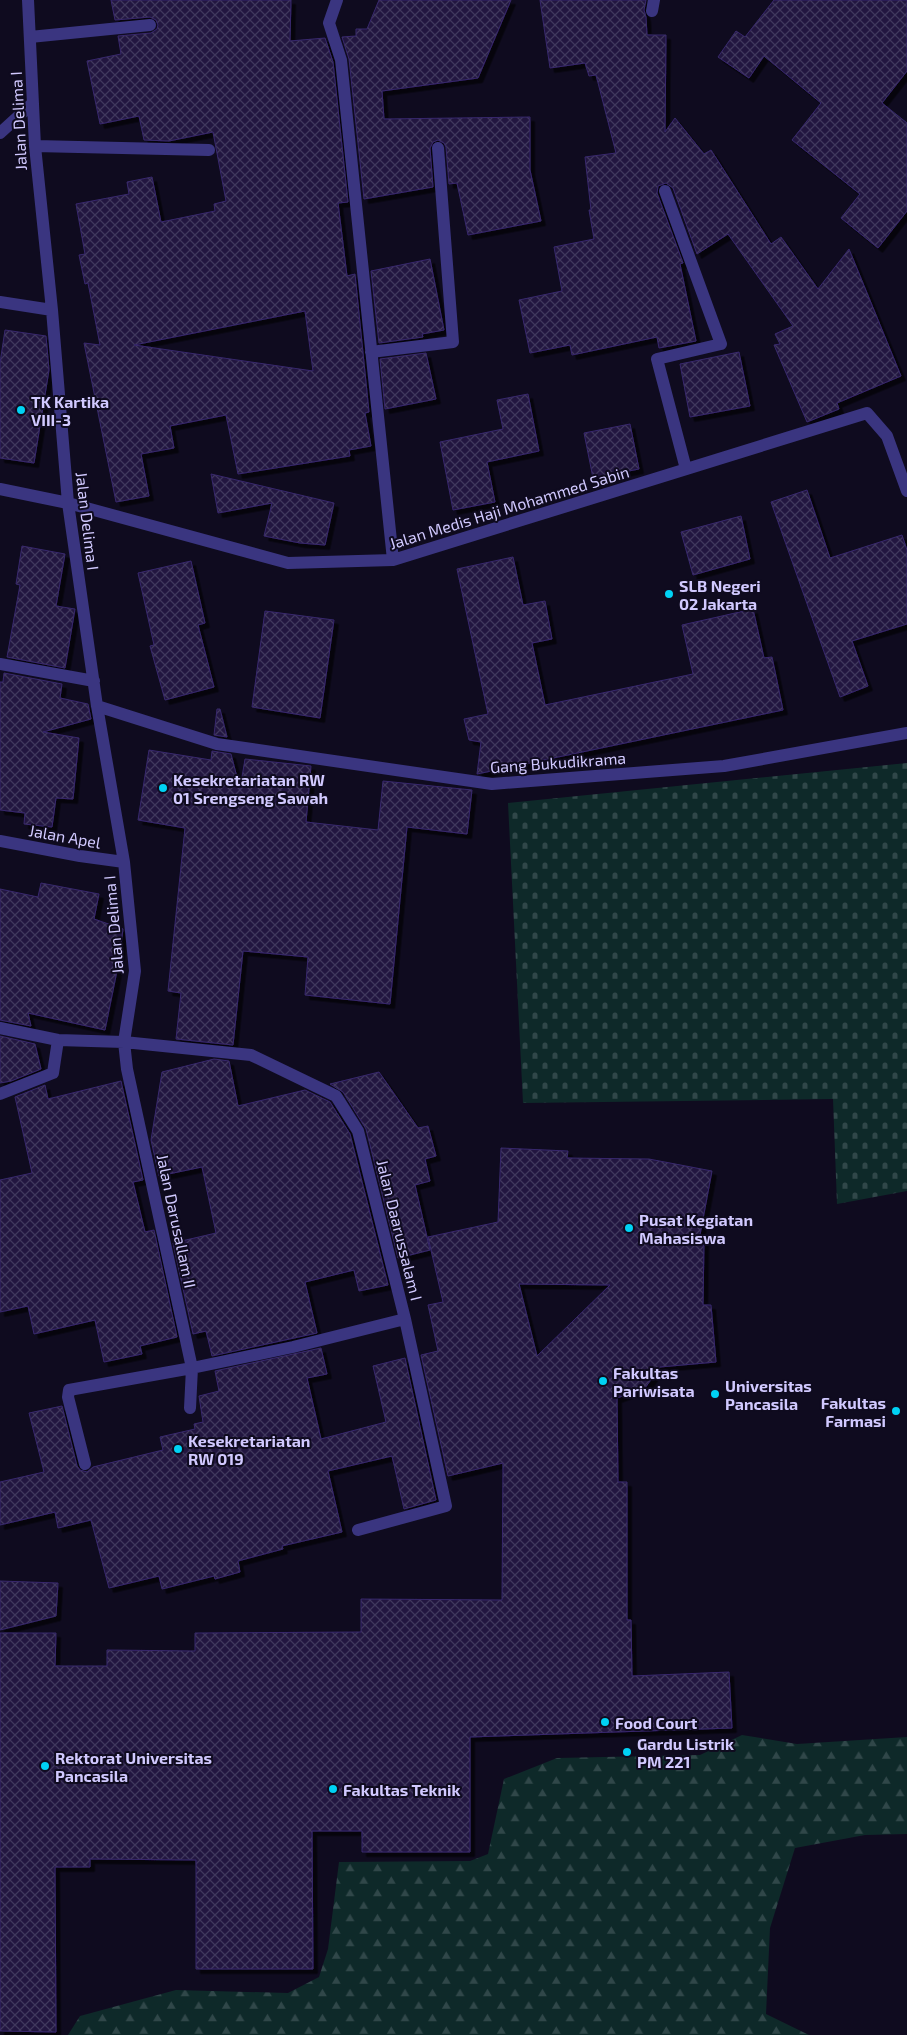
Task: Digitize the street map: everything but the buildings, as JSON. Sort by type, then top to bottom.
[{"type":"street","name":"Jalan Delima I","points":[[28,0],[34,146],[52,310],[68,503],[97,706],[124,862],[136,971],[124,1042]]},
{"type":"street","points":[[337,0],[329,23],[341,60],[393,560]]},
{"type":"street","points":[[30,37],[150,25]]},
{"type":"street","points":[[0,133],[33,103]]},
{"type":"street","points":[[34,146],[209,150]]},
{"type":"street","points":[[371,352],[453,342],[438,148]]},
{"type":"street","points":[[666,191],[721,344],[657,359],[686,470]]},
{"type":"street","points":[[0,302],[52,310]]},
{"type":"street","name":"Jalan Medis Haji Mohammed Sabin","points":[[0,489],[68,503],[288,563],[393,560],[867,413],[888,436],[907,491]]},
{"type":"street","points":[[0,664],[94,681]]},
{"type":"street","name":"Gang Bukudikrama","points":[[97,706],[217,744],[492,784],[724,766],[907,733]]},
{"type":"street","name":"Jalan Apel","points":[[0,841],[124,862]]},
{"type":"street","name":"Jalan Daarussalam I","points":[[0,1028],[58,1040],[124,1042],[251,1054],[336,1096],[358,1131],[406,1319],[446,1506],[358,1530]]},
{"type":"street","points":[[0,1094],[53,1073],[58,1040]]},
{"type":"street","name":"Jalan Darusallam II","points":[[124,1042],[127,1069],[192,1368],[190,1408]]},
{"type":"street","points":[[85,1464],[68,1397],[69,1390],[192,1368],[293,1347],[406,1319]]},
{"type":"green space","points":[[907,763],[907,1191],[837,1204],[833,1099],[523,1103],[508,803]]},
{"type":"green space","points":[[742,1735],[797,1744],[907,1737],[907,1834],[865,1835],[795,1848],[770,1928],[766,2014],[809,2035],[68,2035],[80,2016],[176,1990],[288,1993],[319,1977],[328,1949],[339,1862],[470,1861],[488,1854],[504,1779],[557,1758],[700,1755]]},
{"type":"place","name":"TK Kartika VIII-3","points":[[21,410]]},
{"type":"place","name":"SLB Negeri 02 Jakarta","points":[[669,594]]},
{"type":"place","name":"Kesekretariatan RW 01 Srengseng Sawah","points":[[163,788]]},
{"type":"place","name":"Pusat Kegiatan Mahasiswa","points":[[629,1228]]},
{"type":"place","name":"Fakultas Pariwisata","points":[[603,1381]]},
{"type":"place","name":"Universitas Pancasila","points":[[715,1394]]},
{"type":"place","name":"Fakultas Farmasi","points":[[896,1411]]},
{"type":"place","name":"Kesekretariatan RW 019","points":[[178,1449]]},
{"type":"place","name":"Food Court","points":[[605,1722]]},
{"type":"place","name":"Gardu Listrik PM 221","points":[[627,1752]]},
{"type":"place","name":"Rektorat Universitas Pancasila","points":[[45,1766]]},
{"type":"place","name":"Fakultas Teknik","points":[[333,1789]]}]
